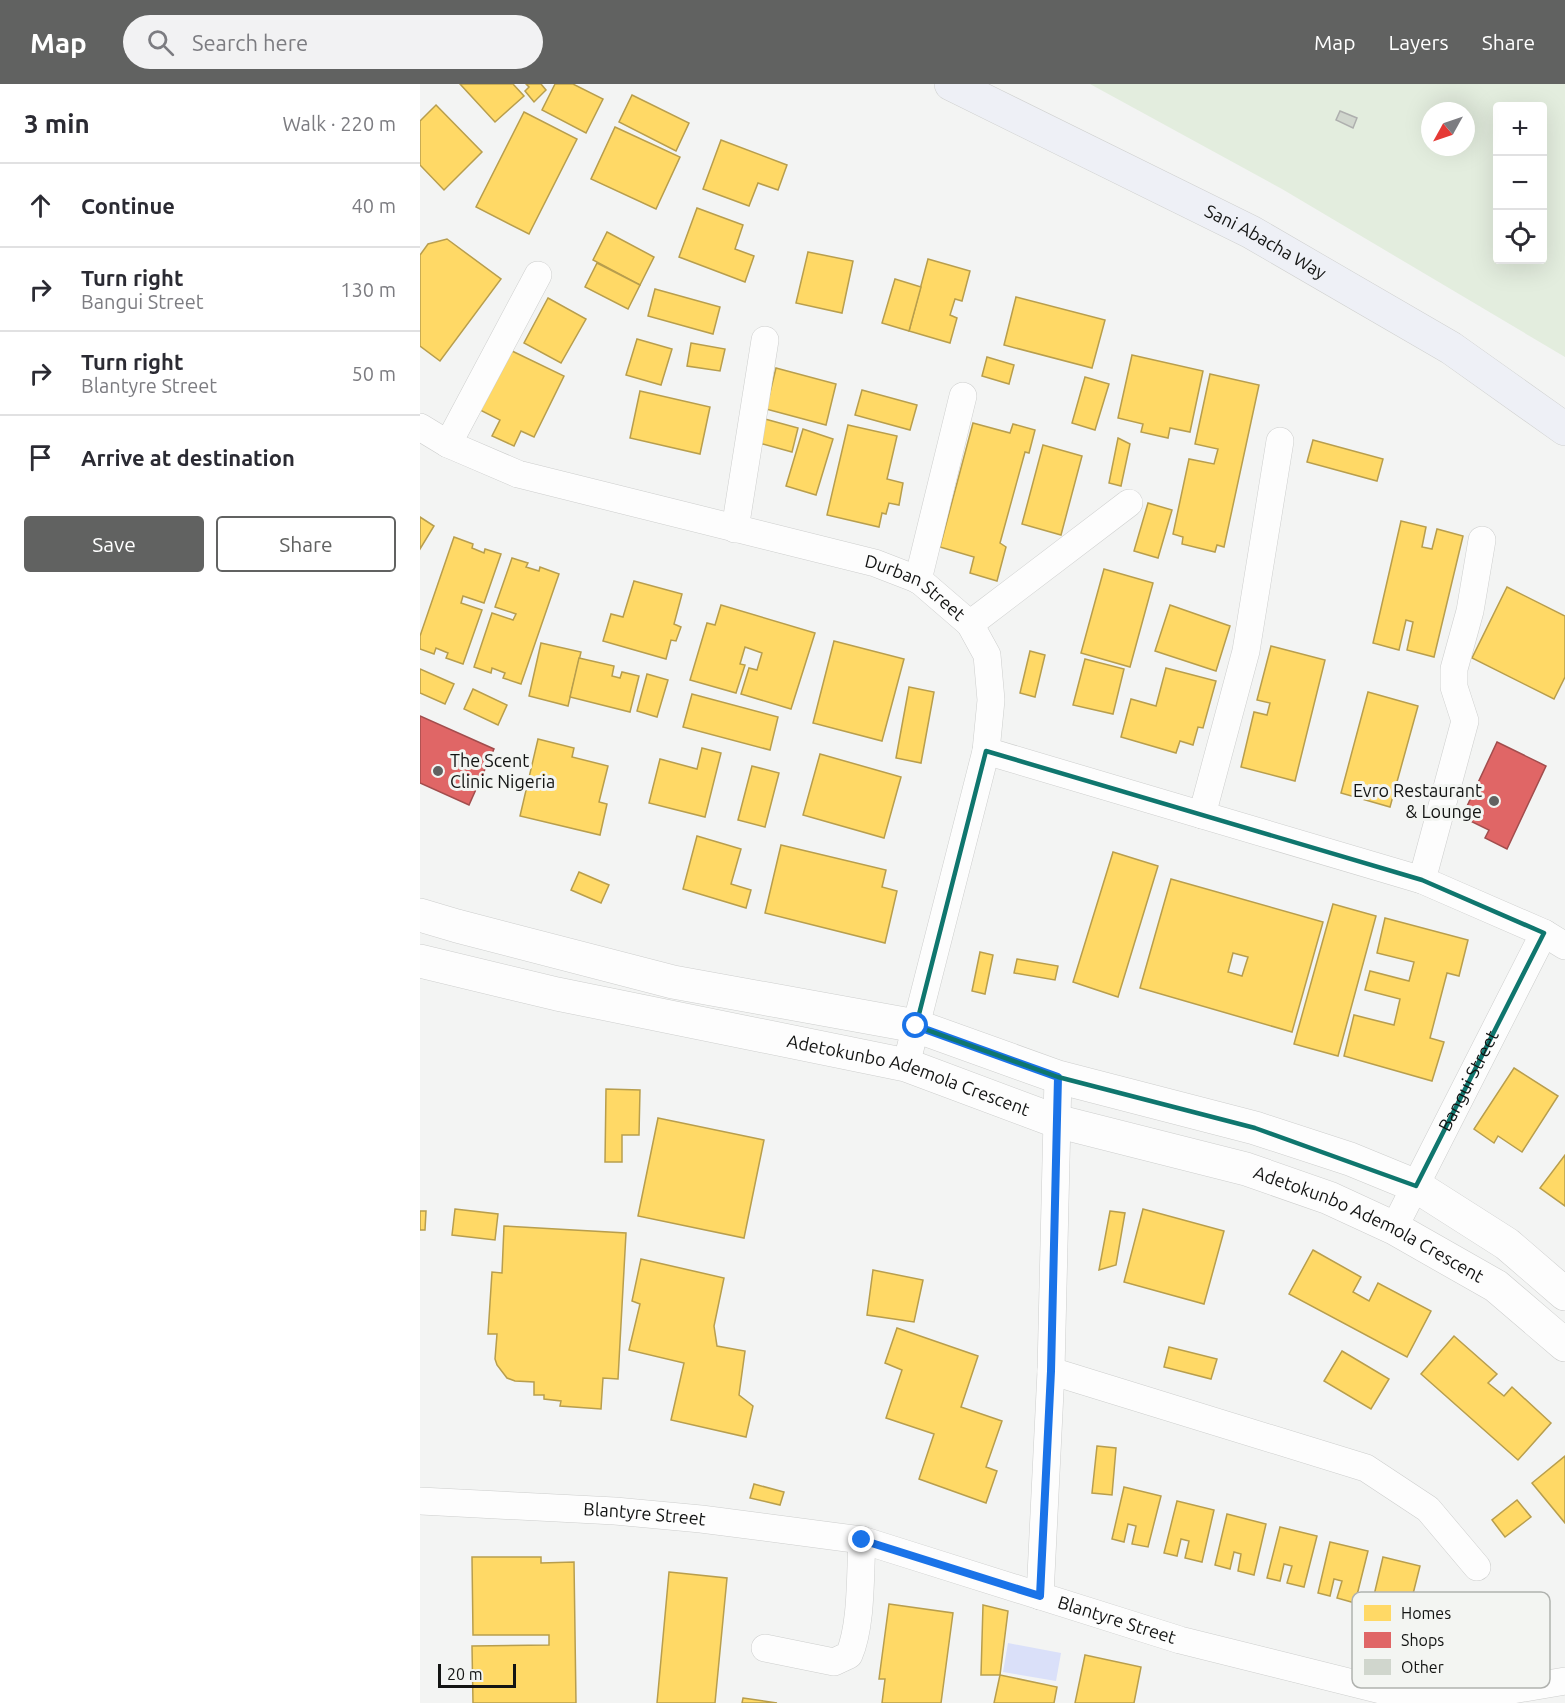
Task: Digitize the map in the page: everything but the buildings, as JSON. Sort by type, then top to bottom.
[{"type":"highway","name":"Sani Abacha Way","points":[[951,84],[1251,232],[1451,348],[1565,429]]},
{"type":"main road","points":[[420,915],[457,927],[673,982],[916,1026],[1058,1077],[1255,1128],[1350,1159],[1416,1186],[1506,1244],[1565,1294]]},
{"type":"main road","name":"Adetokunbo Ademola Crescent","points":[[420,961],[557,994],[906,1065],[1056,1121],[1246,1169],[1329,1198],[1394,1228],[1496,1286],[1565,1345]]},
{"type":"street","points":[[448,444],[538,275]]},
{"type":"street","points":[[735,529],[765,340]]},
{"type":"street","points":[[918,580],[963,396]]},
{"type":"street","name":"Durban Street","points":[[420,428],[448,444],[519,474],[875,563],[918,580],[970,624],[987,655],[991,700],[986,751],[906,1065]]},
{"type":"street","points":[[1202,815],[1246,651],[1280,441]]},
{"type":"street","points":[[970,624],[1129,503]]},
{"type":"street","points":[[1422,880],[1465,721],[1454,687],[1454,669],[1470,611],[1482,540]]},
{"type":"street","points":[[986,751],[1422,880],[1555,939]]},
{"type":"street","name":"Bangui Street","points":[[1394,1228],[1555,939]]},
{"type":"street","points":[[1040,1596],[1051,1371],[1058,1077]]},
{"type":"street","points":[[1051,1371],[1366,1468],[1428,1509],[1477,1567]]},
{"type":"street","name":"Blantyre Street","points":[[420,1502],[615,1511],[701,1519],[862,1540],[1180,1640],[1352,1683]]},
{"type":"street","points":[[765,1648],[834,1662],[849,1655],[854,1644],[857,1621],[862,1540]]},
{"type":"street","name":"Blantyre Street","points":[[1550,1684],[1565,1681]]},
{"type":"street","name":"Blantyre Street","points":[[1373,1688],[1393,1693],[1460,1695],[1524,1688]]},
{"type":"highlighted area","points":[[986,751],[1422,880],[1544,933],[1416,1186],[1255,1128],[1058,1077],[916,1026]]},
{"type":"green space","points":[[1090,84],[1565,84],[1565,357],[1282,189]]},
{"type":"water","points":[[1008,1643],[1061,1653],[1056,1681],[1003,1672]]},
{"type":"place","name":"The Scent Clinic Nigeria","points":[[438,771]]},
{"type":"place","name":"Evro Restaurant & Lounge","points":[[1494,801]]},
{"type":"route","points":[[862,1540],[1040,1596],[1051,1371],[1058,1077],[916,1026]]}]
